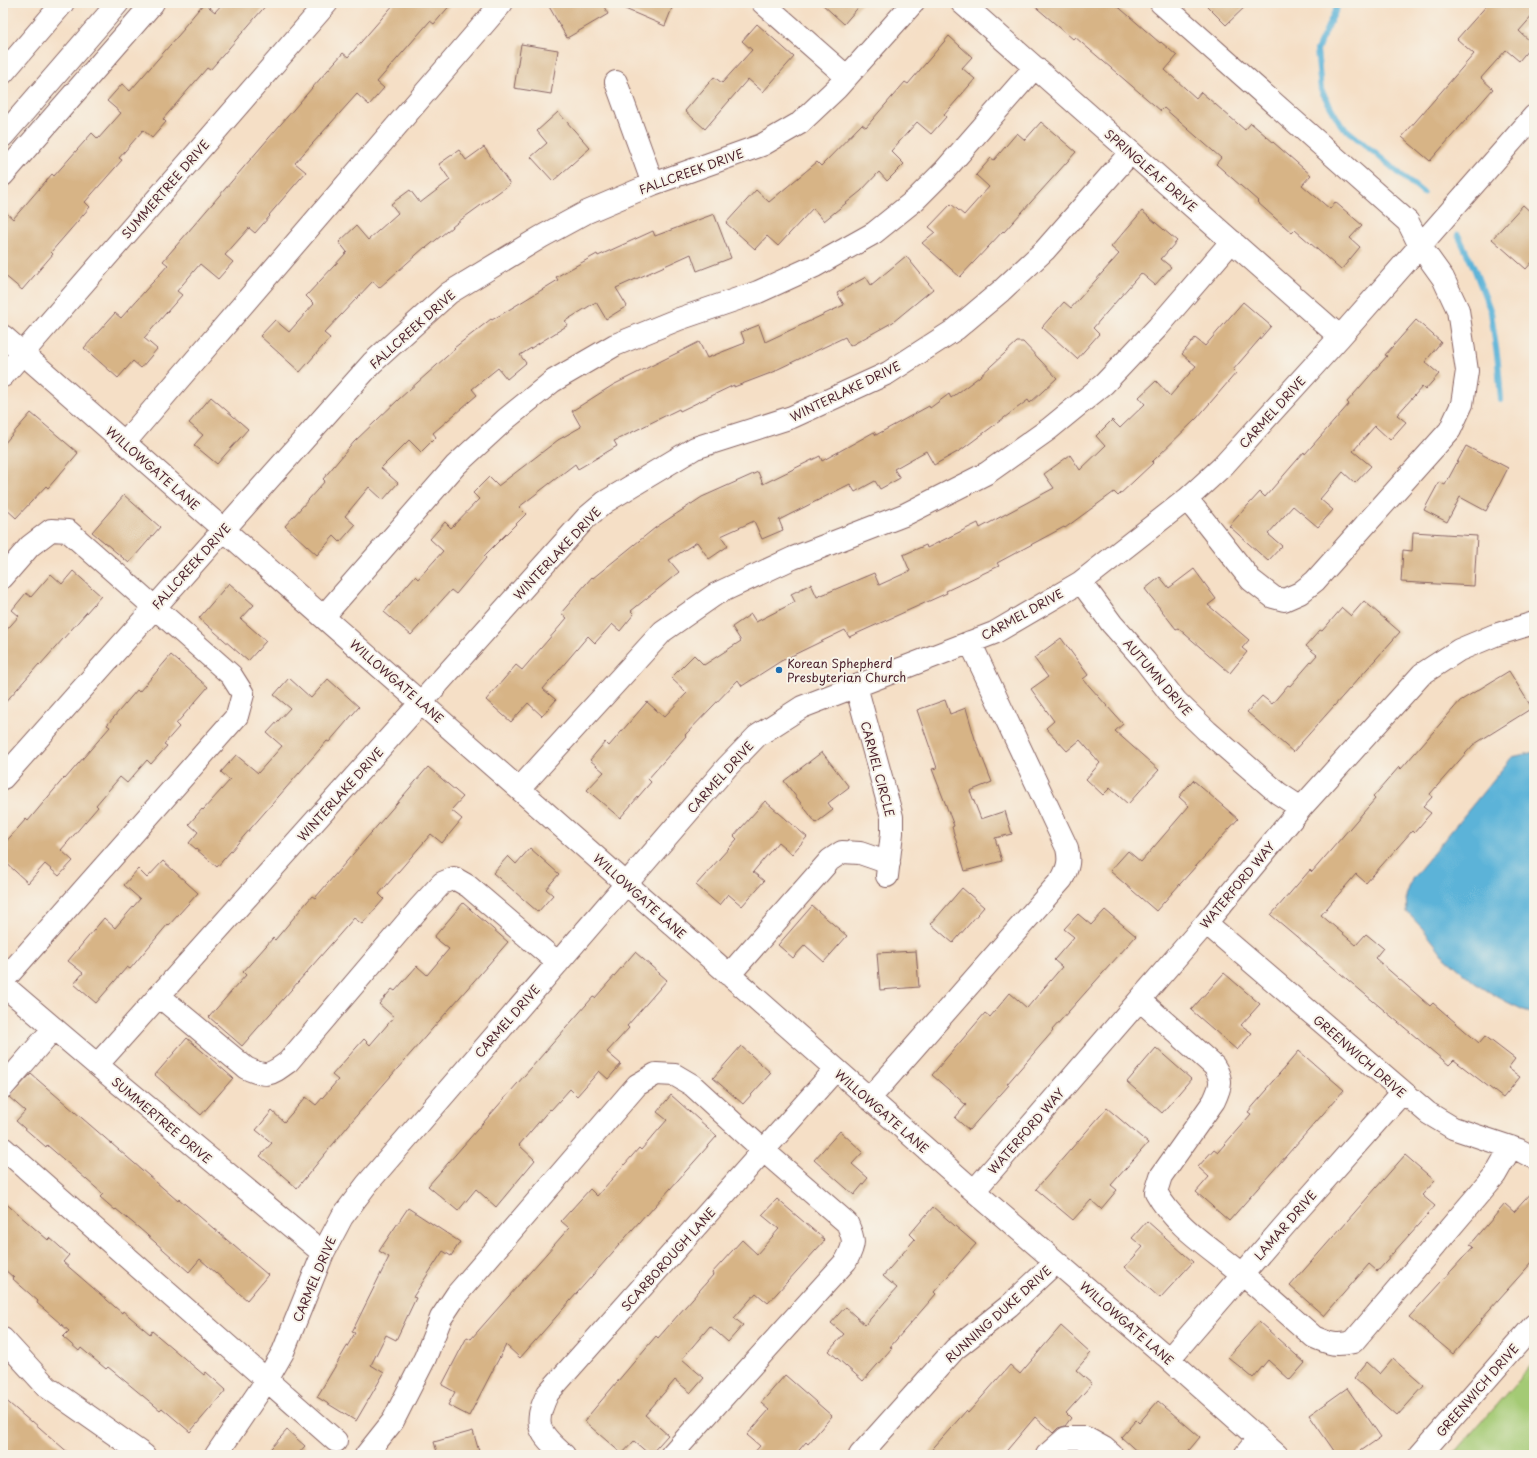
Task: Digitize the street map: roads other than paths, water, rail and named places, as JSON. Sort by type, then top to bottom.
[{"type":"street","points":[[3,73],[63,3]]},
{"type":"street","points":[[3,136],[118,3]]},
{"type":"street","points":[[3,175],[153,3]]},
{"type":"street","name":"SUMMERTREE DRIVE","points":[[3,376],[327,3]]},
{"type":"street","points":[[125,442],[502,3]]},
{"type":"street","points":[[763,3],[847,77]]},
{"type":"street","name":"FALLCREEK DRIVE","points":[[3,778],[372,363],[449,293],[541,236],[587,212],[653,184],[762,145],[800,123],[847,77],[913,3]]},
{"type":"street","name":"SPRINGLEAF DRIVE","points":[[962,3],[1340,337]]},
{"type":"street","points":[[1161,3],[1408,222],[1420,246],[1443,278],[1458,310],[1467,371],[1462,404],[1450,430],[1315,581],[1300,593],[1284,600],[1273,597],[1251,580],[1187,499]]},
{"type":"street","points":[[323,617],[456,465],[506,419],[553,381],[615,345],[679,319],[758,292],[815,266],[874,233],[914,200],[945,170],[1035,67]]},
{"type":"street","points":[[616,82],[653,184]]},
{"type":"street","name":"CARMEL DRIVE","points":[[216,1455],[267,1380],[283,1352],[323,1253],[342,1217],[367,1184],[727,767],[758,736],[802,707],[994,633],[1081,582],[1187,499],[1223,466],[1340,337],[1534,116]]},
{"type":"street","name":"WINTERLAKE DRIVE","points":[[97,1065],[586,518],[605,502],[695,448],[792,417],[888,373],[956,329],[1001,291],[1045,250],[1131,152]]},
{"type":"street","points":[[519,789],[663,631],[716,594],[793,558],[904,515],[987,473],[1049,429],[1104,384],[1158,327],[1232,241]]},
{"type":"street","name":"WILLOWGATE LANE","points":[[3,336],[627,884],[869,1099],[1169,1359],[1252,1447],[1277,1455]]},
{"type":"street","points":[[3,577],[30,546],[51,530],[68,531],[231,675],[243,694],[237,716],[3,981]]},
{"type":"street","name":"AUTUMN DRIVE","points":[[1081,582],[1112,624],[1145,661],[1176,701],[1207,731],[1278,793],[1301,808]]},
{"type":"street","name":"WATERFORD WAY","points":[[974,1191],[1206,924],[1301,808],[1422,674],[1459,650],[1495,635],[1534,623]]},
{"type":"street","points":[[869,1099],[1062,879],[1070,860],[1067,848],[970,642]]},
{"type":"street","name":"CARMEL CIRCLE","points":[[729,975],[830,860],[842,852],[860,853],[888,869],[892,833],[892,817],[856,686]]},
{"type":"street","points":[[159,996],[246,1068],[260,1074],[272,1073],[288,1062],[438,887],[442,883],[454,878],[468,886],[558,963]]},
{"type":"street","name":"GREENWICH DRIVE","points":[[1206,924],[1428,1113],[1453,1128],[1511,1147],[1534,1158]]},
{"type":"street","name":"SUMMERTREE DRIVE","points":[[3,985],[323,1253]]},
{"type":"street","points":[[1140,1000],[1214,1066],[1220,1076],[1220,1088],[1214,1102],[1161,1176],[1156,1192],[1164,1206],[1185,1227],[1314,1336],[1326,1342],[1340,1345],[1353,1342],[1495,1175],[1511,1147]]},
{"type":"street","points":[[3,1087],[54,1028]]},
{"type":"street","name":"SCARBOROUGH LANE","points":[[564,1455],[546,1439],[539,1424],[540,1409],[548,1393],[836,1070]]},
{"type":"street","points":[[366,1455],[393,1421],[425,1358],[441,1318],[457,1294],[637,1085],[656,1074],[675,1075],[692,1085],[847,1223],[853,1236],[853,1248],[846,1261],[671,1455]]},
{"type":"street","name":"LAMAR DRIVE","points":[[1169,1359],[1402,1092]]},
{"type":"street","points":[[3,1148],[336,1440]]},
{"type":"street","name":"RUNNING DUKE DRIVE","points":[[860,1455],[955,1349],[1009,1306],[1056,1262]]},
{"type":"street","name":"GREENWICH DRIVE","points":[[1420,1455],[1534,1325]]},
{"type":"street","points":[[3,1339],[47,1387],[144,1455]]},
{"type":"street","points":[[1047,1455],[1066,1438],[1086,1438],[1104,1448],[1112,1455]]},
{"type":"water","points":[[1534,752],[1534,1015],[1505,1001],[1475,983],[1445,957],[1423,929],[1407,912],[1406,896],[1412,879],[1512,757]]},
{"type":"waterway","points":[[1339,3],[1317,50],[1321,90],[1341,125],[1423,193]]},
{"type":"waterway","points":[[1458,235],[1474,268],[1491,312],[1498,362],[1501,400]]},
{"type":"place","name":"Korean Sphepherd Presbyterian Church","points":[[779,670]]}]
